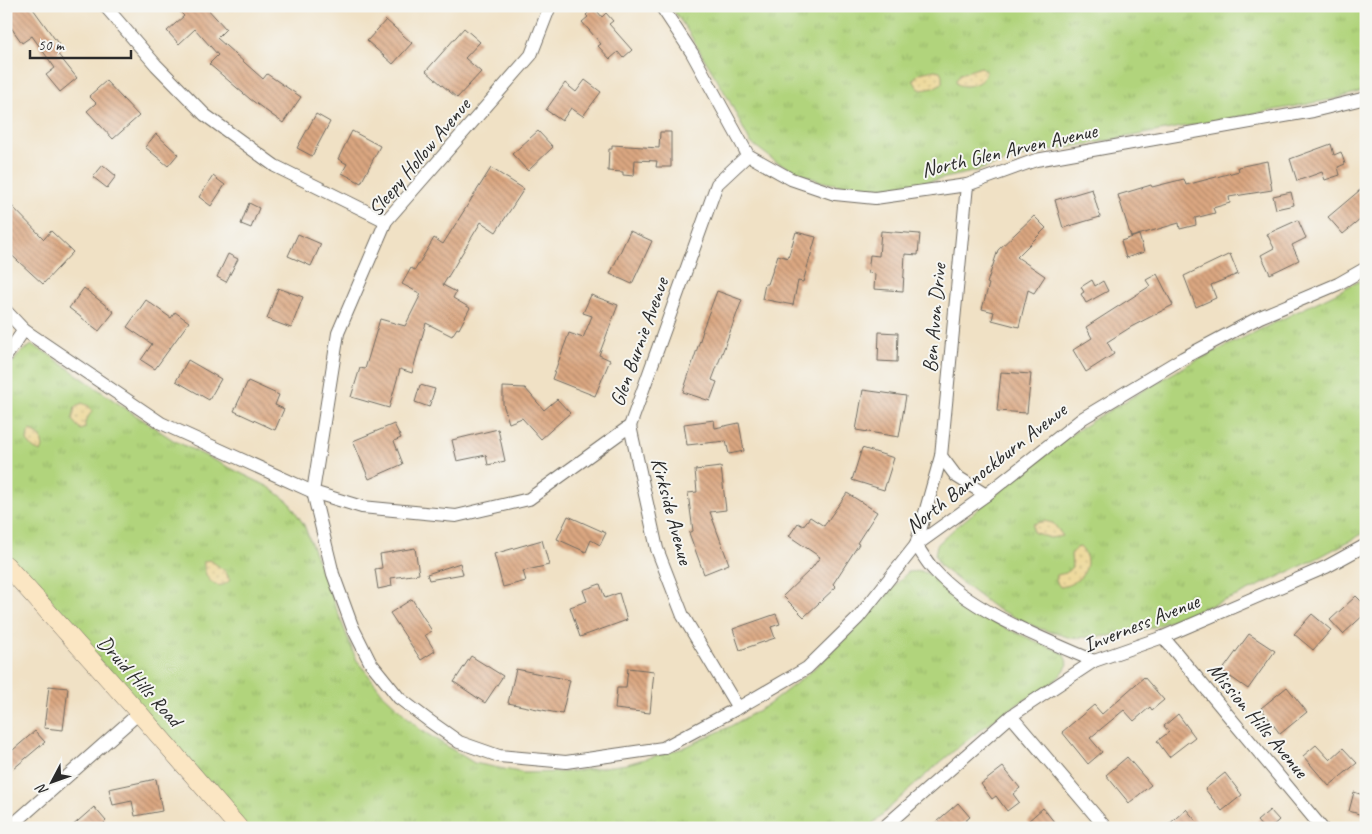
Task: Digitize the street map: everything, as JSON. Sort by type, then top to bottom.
[{"type":"street","points":[[105,6],[156,65],[205,115],[275,166],[386,221]]},
{"type":"street","name":"Sleepy Hollow Avenue","points":[[313,492],[338,333],[386,221],[531,55],[550,6]]},
{"type":"street","points":[[662,6],[692,53],[748,155]]},
{"type":"street","name":"North Glen Arven Avenue","points":[[748,155],[791,179],[835,194],[875,198],[967,185],[1036,160],[1313,111],[1366,98]]},
{"type":"street","name":"Glen Burnie Avenue","points":[[313,492],[362,507],[456,516],[529,499],[630,426],[717,184],[748,155]]},
{"type":"street","name":"Ben Avon Drive","points":[[916,545],[941,456],[967,185]]},
{"type":"street","name":"North Bannockburn Avenue","points":[[313,492],[333,574],[352,626],[370,662],[399,698],[460,742],[499,756],[566,762],[663,748],[807,668],[858,618],[916,545],[986,495],[1083,418],[1183,358],[1260,317],[1338,284],[1366,268]]},
{"type":"street","points":[[6,311],[24,330],[161,423],[313,492]]},
{"type":"street","points":[[6,356],[24,330]]},
{"type":"street","name":"Kirkside Avenue","points":[[630,426],[660,557],[683,616],[738,708]]},
{"type":"street","points":[[941,456],[956,476],[986,495]]},
{"type":"street","points":[[916,545],[934,570],[960,594],[1001,618],[1094,661]]},
{"type":"street","name":"Inverness Avenue","points":[[886,827],[1011,716],[1094,661],[1163,637],[1326,567],[1366,545]]},
{"type":"street","name":"Druid Hills Road","points":[[6,565],[140,713],[239,828]]},
{"type":"street","name":"Mission Hills Avenue","points":[[1163,637],[1322,828]]},
{"type":"street","points":[[9,828],[140,713]]},
{"type":"street","points":[[1011,716],[1106,828]]},
{"type":"green space","points":[[670,6],[1366,6],[1366,90],[1335,99],[1028,155],[972,172],[913,185],[859,189],[819,181],[775,161],[750,142],[728,98],[686,28]]},
{"type":"green space","points":[[1366,277],[1366,532],[1312,561],[1239,595],[1151,628],[1108,636],[1071,638],[1038,628],[995,608],[940,566],[935,555],[937,545],[955,528],[1063,440],[1098,417],[1189,364]]},
{"type":"green space","points":[[32,345],[173,440],[269,487],[289,502],[304,525],[356,659],[384,695],[421,730],[474,763],[524,773],[566,772],[627,764],[683,748],[729,727],[768,705],[808,674],[841,643],[908,572],[921,571],[931,575],[961,601],[1005,628],[1063,653],[1068,664],[1054,682],[1000,716],[961,745],[868,828],[246,828],[6,553],[6,371],[21,352]]},
{"type":"sand","points":[[981,67],[986,72],[982,80],[970,86],[957,84],[956,80],[960,74]]},
{"type":"sand","points":[[940,71],[942,83],[933,88],[922,90],[918,88],[913,80],[919,73]]},
{"type":"sand","points":[[82,403],[89,406],[92,411],[85,422],[85,428],[81,430],[72,420],[75,407]]},
{"type":"sand","points":[[31,430],[41,437],[43,447],[41,452],[34,449],[27,441],[28,433]]},
{"type":"sand","points":[[1044,521],[1053,523],[1063,536],[1050,538],[1033,532],[1033,524]]},
{"type":"sand","points":[[1080,547],[1087,560],[1084,573],[1074,582],[1060,587],[1056,581],[1057,575],[1066,573],[1072,567],[1071,554],[1076,548]]},
{"type":"sand","points":[[210,560],[225,571],[230,580],[225,584],[215,585],[208,578],[205,572],[204,561]]},
{"type":"building","points":[[6,6],[31,6],[62,49],[57,53],[77,78],[60,92],[46,75],[55,68],[32,36],[22,43],[10,26],[6,29]]},
{"type":"building","points":[[186,6],[205,6],[226,29],[217,38],[263,79],[267,74],[301,97],[283,123],[250,99],[209,64],[218,55],[195,29],[179,44],[167,31],[184,16],[180,12]]},
{"type":"building","points":[[594,7],[602,17],[606,13],[613,21],[609,24],[632,50],[623,58],[618,52],[610,59],[598,46],[601,44],[582,22],[588,17],[586,15]]},
{"type":"building","points":[[386,20],[412,43],[393,64],[367,41]]},
{"type":"building","points":[[464,28],[480,42],[465,58],[481,72],[457,98],[426,71]]},
{"type":"building","points":[[585,80],[601,92],[583,116],[571,108],[562,121],[546,110],[565,83],[576,92]]},
{"type":"building","points":[[106,81],[139,116],[113,139],[87,111],[96,103],[89,96]]},
{"type":"building","points":[[316,114],[330,122],[312,156],[297,148]]},
{"type":"building","points":[[352,131],[380,146],[361,183],[342,173],[347,164],[338,159]]},
{"type":"building","points":[[538,131],[553,147],[528,171],[512,154]]},
{"type":"building","points":[[660,132],[671,132],[671,167],[656,167],[657,161],[635,160],[634,176],[623,175],[623,172],[608,171],[609,149],[612,149],[612,145],[659,148]]},
{"type":"building","points":[[156,134],[178,154],[168,166],[145,147]]},
{"type":"building","points":[[1331,144],[1334,155],[1341,152],[1345,164],[1338,167],[1340,175],[1325,180],[1322,172],[1297,181],[1290,159]]},
{"type":"building","points":[[1267,161],[1272,190],[1229,197],[1230,203],[1213,208],[1215,213],[1195,218],[1196,225],[1180,229],[1179,223],[1131,237],[1118,195],[1151,185],[1152,187],[1184,179],[1186,185],[1239,171],[1238,167]]},
{"type":"building","points":[[103,165],[116,176],[107,188],[93,177]]},
{"type":"building","points":[[491,168],[524,189],[496,232],[481,222],[443,285],[456,292],[453,298],[470,308],[459,329],[457,328],[452,336],[426,323],[412,373],[400,369],[389,408],[351,397],[360,368],[365,369],[380,319],[405,326],[421,294],[402,284],[411,268],[415,270],[434,238],[443,244]]},
{"type":"building","points":[[213,176],[225,185],[211,206],[199,197]]},
{"type":"building","points":[[1366,185],[1366,215],[1343,234],[1328,217]]},
{"type":"building","points":[[1092,189],[1100,217],[1063,228],[1055,200]]},
{"type":"building","points":[[1291,192],[1294,205],[1276,209],[1273,196]]},
{"type":"building","points":[[6,200],[44,239],[51,231],[73,252],[43,284],[6,250]]},
{"type":"building","points":[[249,203],[259,208],[251,228],[241,224]]},
{"type":"building","points":[[1034,216],[1046,228],[1017,257],[1045,276],[1034,293],[1028,290],[1019,327],[992,320],[994,312],[982,309],[989,284],[987,283],[998,250]]},
{"type":"building","points":[[1298,220],[1306,238],[1292,245],[1299,260],[1270,274],[1261,255],[1274,248],[1267,234]]},
{"type":"building","points":[[630,231],[652,241],[632,284],[610,274]]},
{"type":"building","points":[[881,231],[920,234],[918,255],[905,254],[903,291],[874,289],[875,274],[868,273],[870,255],[879,256]]},
{"type":"building","points":[[796,232],[816,237],[803,282],[798,281],[793,305],[762,299],[765,284],[768,284],[778,255],[788,258]]},
{"type":"building","points":[[298,234],[321,244],[311,266],[288,256]]},
{"type":"building","points":[[1139,235],[1144,252],[1126,258],[1121,241]]},
{"type":"building","points":[[228,254],[238,259],[226,282],[217,277]]},
{"type":"building","points":[[1230,254],[1238,274],[1211,285],[1216,298],[1196,307],[1184,276]]},
{"type":"building","points":[[1157,274],[1173,305],[1107,342],[1114,354],[1086,372],[1073,350],[1092,338],[1086,327],[1150,286],[1146,280]]},
{"type":"building","points":[[1092,280],[1095,286],[1103,281],[1108,291],[1086,303],[1081,294],[1084,292],[1081,287]]},
{"type":"building","points":[[84,288],[114,312],[99,331],[69,308]]},
{"type":"building","points":[[278,288],[303,297],[291,328],[267,319]]},
{"type":"building","points":[[717,291],[742,300],[712,380],[717,382],[710,401],[683,392]]},
{"type":"building","points":[[591,295],[618,305],[599,355],[610,360],[595,396],[552,379],[569,333],[583,338],[592,316],[583,313]]},
{"type":"building","points":[[146,300],[171,318],[175,312],[189,322],[155,369],[141,360],[152,344],[127,327]]},
{"type":"building","points":[[879,332],[898,333],[897,362],[878,361]]},
{"type":"building","points":[[188,360],[221,379],[209,400],[176,381]]},
{"type":"building","points":[[1001,372],[1031,374],[1027,413],[997,411]]},
{"type":"building","points":[[248,381],[279,395],[275,405],[284,409],[275,430],[234,411]]},
{"type":"building","points":[[420,385],[435,389],[429,407],[415,402]]},
{"type":"building","points":[[503,387],[525,388],[544,410],[557,399],[570,413],[541,439],[522,418],[509,423],[503,404]]},
{"type":"building","points":[[863,390],[906,396],[899,437],[856,430]]},
{"type":"building","points":[[714,420],[715,428],[739,423],[744,451],[729,454],[726,441],[687,445],[684,424]]},
{"type":"building","points":[[394,424],[401,438],[394,441],[403,464],[369,479],[353,441]]},
{"type":"building","points":[[498,429],[505,461],[488,465],[486,455],[457,461],[452,440]]},
{"type":"building","points":[[862,448],[894,458],[884,490],[852,480]]},
{"type":"building","points":[[721,467],[726,510],[710,512],[729,564],[704,574],[689,533],[693,531],[688,493],[697,492],[695,470]]},
{"type":"building","points":[[847,493],[877,512],[833,584],[836,587],[804,617],[783,596],[812,568],[820,557],[789,536],[798,523],[803,526],[810,517],[824,526]]},
{"type":"building","points":[[568,516],[606,533],[600,545],[591,540],[586,552],[557,539]]},
{"type":"building","points":[[542,540],[549,565],[523,571],[526,581],[503,587],[494,554]]},
{"type":"building","points":[[415,548],[419,574],[391,578],[392,586],[378,589],[375,569],[382,568],[380,554]]},
{"type":"building","points":[[460,563],[463,574],[429,580],[427,574]]},
{"type":"building","points":[[600,584],[605,598],[619,593],[627,620],[580,637],[570,607],[587,601],[583,590]]},
{"type":"building","points":[[1356,596],[1366,606],[1366,613],[1343,634],[1330,620]]},
{"type":"building","points":[[412,599],[432,631],[425,635],[435,651],[421,660],[390,613]]},
{"type":"building","points":[[776,614],[780,624],[771,627],[775,638],[740,650],[733,629]]},
{"type":"building","points":[[1312,614],[1331,630],[1313,650],[1294,634]]},
{"type":"building","points":[[1249,634],[1275,651],[1248,689],[1222,671]]},
{"type":"building","points":[[471,656],[503,676],[485,703],[454,682]]},
{"type":"building","points":[[628,668],[654,671],[650,713],[615,709],[617,688],[626,688]]},
{"type":"building","points":[[516,669],[570,680],[562,714],[508,703]]},
{"type":"building","points":[[1144,677],[1164,700],[1152,710],[1150,707],[1134,721],[1124,710],[1090,738],[1102,752],[1088,764],[1062,732],[1094,705],[1102,714]]},
{"type":"building","points":[[49,686],[68,688],[63,730],[44,728]]},
{"type":"building","points":[[1287,687],[1307,712],[1280,734],[1261,708]]},
{"type":"building","points":[[1178,714],[1195,737],[1169,757],[1157,741],[1169,732],[1164,726]]},
{"type":"building","points":[[35,731],[45,742],[6,775],[6,756]]},
{"type":"building","points":[[1316,745],[1330,760],[1343,748],[1357,763],[1329,786],[1303,756]]},
{"type":"building","points":[[1127,757],[1151,785],[1129,803],[1106,775]]},
{"type":"building","points":[[1003,767],[1020,788],[1013,794],[1019,802],[1007,811],[996,796],[992,799],[981,784]]},
{"type":"building","points":[[1225,773],[1242,795],[1222,811],[1205,789]]},
{"type":"building","points":[[156,779],[162,811],[135,816],[132,801],[113,805],[109,789]]},
{"type":"building","points":[[1354,792],[1366,796],[1366,816],[1349,811]]},
{"type":"building","points":[[958,803],[970,817],[957,828],[929,828]]},
{"type":"building","points":[[94,807],[106,821],[99,828],[70,828]]},
{"type":"building","points":[[1043,808],[1059,828],[1032,828],[1027,822]]},
{"type":"building","points":[[1186,809],[1202,828],[1165,828]]},
{"type":"building","points":[[1270,810],[1279,820],[1270,828],[1263,828],[1257,821]]}]
